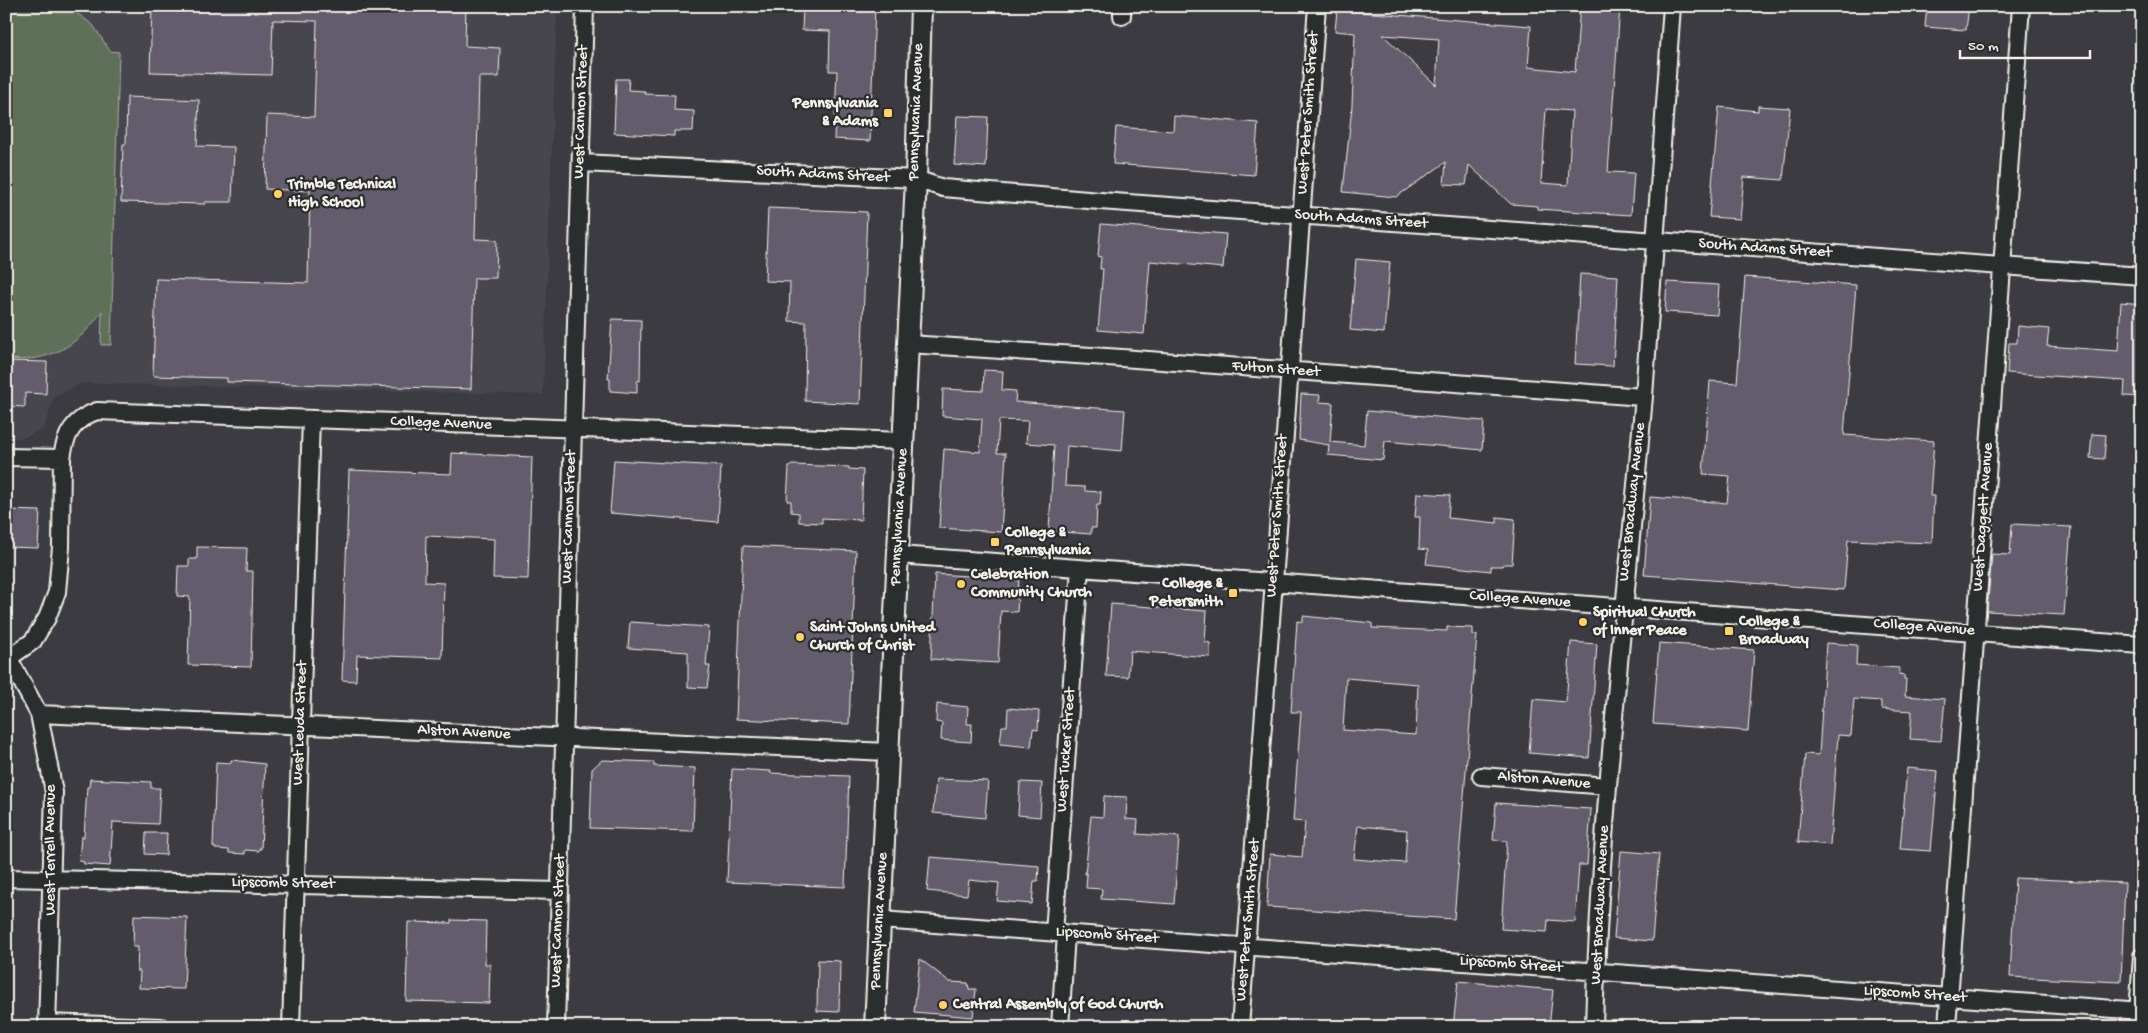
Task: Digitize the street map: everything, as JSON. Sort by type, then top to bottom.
[{"type":"street","name":"West Cannon Street","points":[[556,1027],[585,6]]},
{"type":"street","name":"Pennsylvania Avenue","points":[[875,1027],[916,179],[921,6]]},
{"type":"street","name":"West Peter Smith Street","points":[[1240,1027],[1263,748],[1273,582],[1317,6]]},
{"type":"street","name":"West Broadway Avenue","points":[[1594,1027],[1608,786],[1623,607],[1644,397],[1672,6]]},
{"type":"street","name":"West Daggett Avenue","points":[[1947,1027],[2021,6]]},
{"type":"street","name":"South Adams Street","points":[[581,164],[916,179],[944,188],[1301,216],[2142,276]]},
{"type":"street","name":"Fulton Street","points":[[908,344],[1644,397]]},
{"type":"street","name":"College Avenue","points":[[62,458],[64,443],[69,431],[76,422],[86,415],[97,411],[903,441]]},
{"type":"street","name":"West Leuda Street","points":[[291,1027],[312,419]]},
{"type":"street","points":[[6,457],[62,458]]},
{"type":"street","name":"West Terrell Avenue","points":[[47,1025],[54,792],[39,714],[8,657],[33,641],[47,618],[57,592],[61,547],[62,458]]},
{"type":"street","name":"College Avenue","points":[[898,555],[2142,645]]},
{"type":"street","name":"West Tucker Street","points":[[1060,1027],[1060,933],[1080,568]]},
{"type":"street","name":"Alston Avenue","points":[[39,714],[888,752]]},
{"type":"street","name":"Alston Avenue","points":[[1480,776],[1608,786]]},
{"type":"street","name":"Lipscomb Street","points":[[6,878],[560,891]]},
{"type":"street","name":"Lipscomb Street","points":[[880,920],[1949,997],[2139,1016]]},
{"type":"street","points":[[2139,1016],[2142,956]]},
{"type":"street","points":[[47,1025],[161,1027]]},
{"type":"shaded area","name":"Trimble Technical High School","points":[[6,6],[557,6],[543,395],[81,383],[54,398],[44,429],[23,438],[6,438]]},
{"type":"green space","points":[[6,6],[67,6],[93,25],[110,51],[119,52],[111,345],[101,345],[102,311],[83,334],[61,350],[36,358],[22,360],[6,359]]},
{"type":"building","points":[[152,6],[466,6],[465,46],[500,48],[499,77],[479,77],[475,239],[497,240],[496,278],[474,278],[471,389],[227,382],[227,378],[153,376],[156,279],[308,283],[310,191],[265,189],[267,115],[314,117],[317,21],[273,20],[271,75],[150,72]]},
{"type":"building","points":[[803,6],[875,6],[870,141],[834,139],[837,71],[829,71],[830,31],[802,30]]},
{"type":"building","points":[[1580,6],[1620,6],[1608,172],[1634,173],[1631,215],[1537,209],[1537,206],[1511,204],[1469,165],[1466,185],[1444,184],[1446,162],[1396,197],[1343,192],[1352,106],[1355,33],[1335,31],[1337,10],[1531,26],[1528,67],[1575,72]],"holes":[[[1383,35],[1439,39],[1436,85]],[[1546,109],[1572,111],[1568,185],[1541,183]]]},
{"type":"building","points":[[1927,6],[1969,6],[1966,30],[1925,27]]},
{"type":"building","points":[[616,79],[629,79],[628,90],[645,91],[644,94],[675,95],[674,110],[694,111],[693,131],[674,131],[674,136],[614,133]]},
{"type":"building","points":[[127,97],[199,100],[197,146],[234,147],[232,202],[205,202],[205,204],[121,202],[123,144],[126,144]]},
{"type":"building","points":[[1758,106],[1790,108],[1783,180],[1744,177],[1740,219],[1709,217],[1719,107],[1758,111]]},
{"type":"building","points":[[957,116],[988,117],[986,167],[954,165]]},
{"type":"building","points":[[1174,116],[1258,123],[1254,175],[1113,164],[1116,127],[1173,131]]},
{"type":"building","points":[[768,208],[867,212],[860,404],[805,401],[806,322],[789,321],[790,282],[765,281]]},
{"type":"building","points":[[1101,224],[1226,234],[1223,268],[1150,261],[1144,334],[1098,330],[1103,269],[1100,269],[1101,257],[1098,256]]},
{"type":"building","points":[[1356,259],[1390,262],[1384,333],[1350,330]]},
{"type":"building","points":[[1580,274],[1618,276],[1613,366],[1575,364]]},
{"type":"building","points":[[1745,277],[1856,285],[1844,435],[1934,441],[1930,496],[1934,496],[1932,543],[1848,540],[1844,590],[1644,575],[1650,497],[1727,503],[1730,476],[1703,474],[1710,381],[1737,383]]},
{"type":"building","points":[[1667,282],[1719,285],[1717,315],[1665,312]]},
{"type":"building","points":[[2121,302],[2142,304],[2142,397],[2124,396],[2125,381],[2007,373],[2009,343],[2017,343],[2018,326],[2049,329],[2047,346],[2118,351]]},
{"type":"building","points":[[612,319],[641,320],[640,381],[637,381],[637,393],[610,391],[610,379],[608,379]]},
{"type":"building","points":[[6,361],[47,362],[46,394],[25,393],[25,407],[6,406]]},
{"type":"building","points":[[984,370],[1003,371],[1002,390],[1016,391],[1015,402],[1125,410],[1122,451],[1067,446],[1065,486],[1085,487],[1085,491],[1101,492],[1100,505],[1097,505],[1096,528],[1091,528],[1091,534],[1049,531],[1054,445],[1026,443],[1028,421],[999,420],[997,453],[1006,453],[1001,532],[939,528],[944,449],[980,452],[982,419],[942,416],[943,389],[983,391]]},
{"type":"building","points":[[1301,394],[1320,395],[1319,402],[1333,403],[1330,442],[1364,445],[1367,411],[1484,421],[1482,450],[1385,441],[1383,460],[1328,455],[1329,445],[1299,440]]},
{"type":"building","points":[[2092,434],[2106,435],[2104,459],[2090,458]]},
{"type":"building","points":[[452,453],[532,457],[528,579],[493,578],[494,539],[426,536],[425,582],[444,583],[442,658],[357,655],[356,681],[342,680],[349,470],[451,474]]},
{"type":"building","points":[[614,460],[721,466],[718,522],[610,513]]},
{"type":"building","points":[[792,465],[849,467],[849,469],[863,470],[861,520],[822,518],[822,523],[799,522],[799,513],[791,512],[791,501],[787,501],[789,467]]},
{"type":"building","points":[[1417,493],[1450,495],[1448,518],[1497,523],[1497,517],[1515,519],[1512,564],[1491,566],[1491,571],[1426,564],[1428,550],[1419,549],[1420,517],[1415,517]]},
{"type":"building","points":[[6,510],[40,511],[38,548],[6,547]]},
{"type":"building","points":[[2012,524],[2071,527],[2064,615],[1987,611],[1992,554],[2010,555]]},
{"type":"building","points":[[743,546],[856,551],[849,724],[736,719]]},
{"type":"building","points":[[197,547],[247,548],[246,571],[253,571],[251,667],[188,665],[190,597],[177,596],[178,566],[189,566],[189,559],[197,559]]},
{"type":"building","points":[[935,574],[1019,579],[1017,612],[1001,611],[998,663],[931,659]]},
{"type":"building","points":[[1111,604],[1207,611],[1205,642],[1210,643],[1210,657],[1130,651],[1128,677],[1106,676]]},
{"type":"building","points":[[1303,616],[1372,623],[1372,628],[1447,631],[1447,627],[1473,628],[1473,635],[1477,635],[1454,919],[1267,907],[1270,854],[1302,857],[1305,822],[1293,821],[1301,712],[1291,712],[1297,621],[1303,622]],"holes":[[[1346,678],[1418,684],[1416,735],[1343,730]],[[1358,826],[1407,830],[1405,863],[1354,859]]]},
{"type":"building","points":[[630,622],[709,627],[706,666],[710,666],[707,688],[688,687],[688,652],[628,648]]},
{"type":"building","points":[[1571,642],[1597,644],[1589,758],[1529,753],[1533,699],[1566,702]]},
{"type":"building","points":[[1659,643],[1754,650],[1748,731],[1653,724]]},
{"type":"building","points":[[1826,643],[1857,645],[1856,665],[1899,668],[1899,674],[1904,675],[1904,679],[1906,679],[1905,696],[1945,699],[1941,741],[1910,739],[1912,711],[1881,709],[1881,701],[1854,699],[1851,736],[1838,735],[1830,845],[1798,842],[1805,754],[1819,755]]},
{"type":"building","points":[[937,704],[968,707],[967,724],[972,724],[971,742],[941,740],[942,723],[936,722]]},
{"type":"building","points":[[1008,708],[1039,711],[1038,730],[1033,729],[1031,747],[1000,744],[1002,726],[1007,726]]},
{"type":"building","points":[[231,760],[265,764],[261,849],[259,848],[259,851],[245,850],[245,854],[229,853],[229,850],[215,849],[213,847],[216,762],[231,763]]},
{"type":"building","points":[[602,760],[654,762],[654,766],[695,768],[693,831],[590,828],[592,769]]},
{"type":"building","points":[[1907,768],[1938,771],[1931,851],[1900,849]]},
{"type":"building","points":[[732,769],[771,771],[770,773],[849,776],[845,887],[727,882]]},
{"type":"building","points":[[90,779],[151,782],[151,788],[160,788],[158,824],[113,822],[110,866],[84,864],[84,862],[79,861],[81,837],[84,837],[87,787],[89,787]]},
{"type":"building","points":[[936,779],[988,781],[985,818],[933,813]]},
{"type":"building","points":[[1020,782],[1042,783],[1040,817],[1018,815]]},
{"type":"building","points":[[1104,796],[1127,797],[1126,819],[1138,820],[1137,834],[1179,837],[1174,904],[1101,899],[1102,889],[1086,888],[1087,874],[1085,874],[1091,816],[1103,817]]},
{"type":"building","points":[[1496,803],[1591,809],[1587,865],[1579,865],[1575,922],[1548,920],[1547,932],[1501,929],[1507,841],[1493,840]]},
{"type":"building","points":[[146,833],[167,833],[166,855],[145,854]]},
{"type":"building","points":[[1621,851],[1659,854],[1652,941],[1614,938]]},
{"type":"building","points":[[930,857],[1039,866],[1038,881],[1034,881],[1032,904],[997,901],[999,883],[969,880],[967,895],[927,891]]},
{"type":"building","points":[[2015,878],[2125,883],[2121,982],[2010,977]]},
{"type":"building","points":[[134,915],[187,917],[184,989],[139,988],[140,971],[137,971],[138,947],[133,947]]},
{"type":"building","points":[[451,920],[486,921],[485,964],[490,964],[489,1003],[406,1001],[408,922],[451,923]]},
{"type":"building","points":[[920,959],[950,982],[968,983],[969,989],[976,989],[973,1017],[914,1012]]},
{"type":"building","points":[[818,960],[840,961],[839,1012],[817,1011]]},
{"type":"building","points":[[1458,981],[1553,990],[1549,1027],[1453,1027]]},
{"type":"place","name":"Pennsylvania & Adams","points":[[888,113]]},
{"type":"place","name":"Trimble Technical High School","points":[[278,194]]},
{"type":"place","name":"College & Pennsylvania","points":[[995,542]]},
{"type":"place","name":"Celebration Community Church","points":[[961,584]]},
{"type":"place","name":"College & Petersmith","points":[[1233,593]]},
{"type":"place","name":"Spiritual Church of Inner Peace","points":[[1583,622]]},
{"type":"place","name":"College & Broadway","points":[[1729,631]]},
{"type":"place","name":"Saint Johns United Church of Christ","points":[[800,637]]},
{"type":"place","name":"Central Assembly of God Church","points":[[943,1005]]}]
